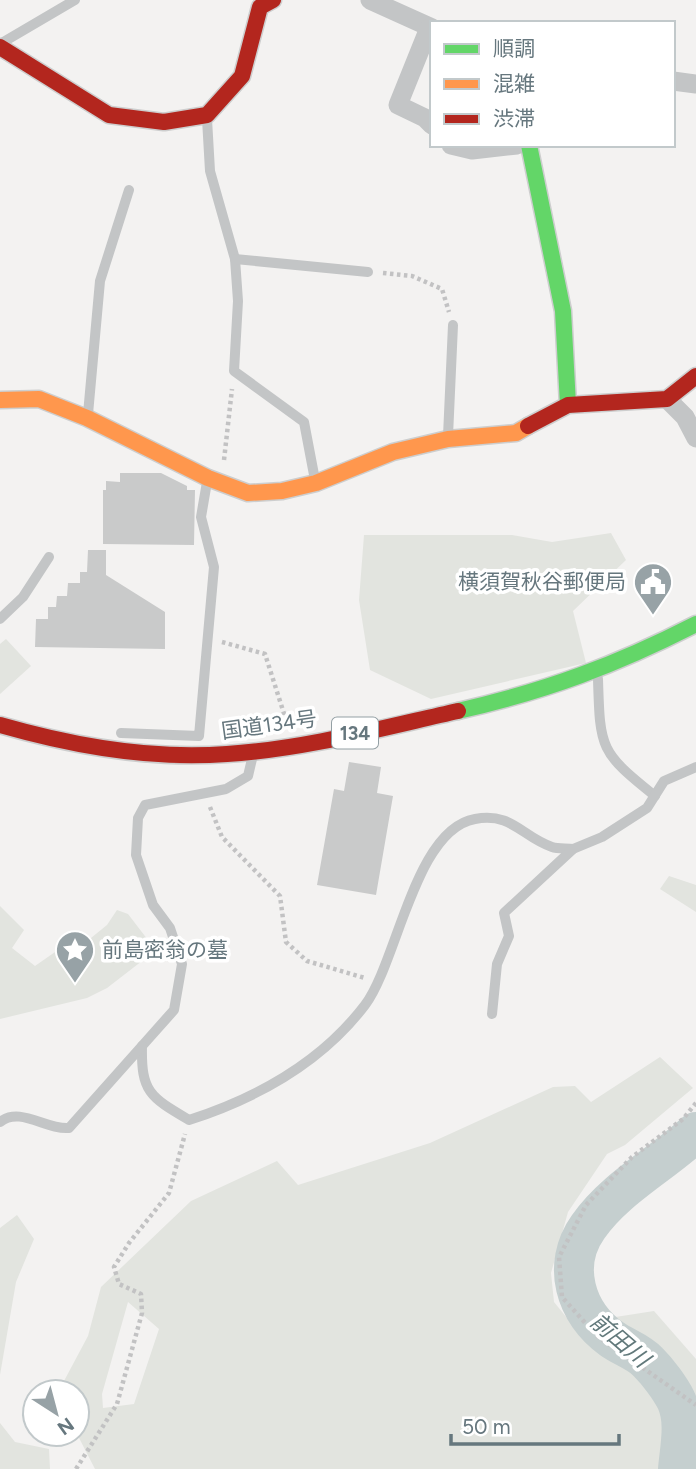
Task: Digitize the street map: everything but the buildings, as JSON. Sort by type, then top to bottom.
[{"type":"main road","points":[[0,45],[109,115],[164,122],[207,115],[242,76],[260,7],[273,0]]},
{"type":"main road","points":[[529,147],[563,311],[568,405]]},
{"type":"main road","points":[[0,400],[39,399],[87,418],[215,481],[248,493],[282,491],[316,483],[393,452],[448,439],[516,433],[568,405],[667,399],[696,376]]},
{"type":"main road","name":"国道134号","points":[[0,725],[102,748],[184,755],[254,752],[429,718],[597,671],[637,655],[696,624]]},
{"type":"street","points":[[370,0],[430,28],[398,105],[430,123]]},
{"type":"street","points":[[675,81],[696,84]]},
{"type":"street","points":[[459,147],[472,150],[499,147]]},
{"type":"street","points":[[667,399],[685,417],[696,438]]},
{"type":"lane","points":[[0,45],[75,0]]},
{"type":"lane","points":[[207,115],[210,172],[235,259],[238,301],[234,370],[304,422],[316,483]]},
{"type":"lane","points":[[87,418],[100,281],[129,190]]},
{"type":"lane","points":[[235,259],[368,272]]},
{"type":"lane","points":[[448,439],[453,324]]},
{"type":"lane","points":[[116,732],[199,736],[214,567],[201,507],[215,481]]},
{"type":"lane","points":[[0,618],[23,597],[50,557]]},
{"type":"lane","points":[[597,671],[599,726],[606,750],[621,769],[655,796]]},
{"type":"lane","points":[[69,742],[88,731]]},
{"type":"lane","points":[[0,1122],[19,1115],[57,1129],[69,1128],[174,1010],[182,964],[170,928],[153,905],[136,855],[138,818],[145,804],[226,789],[248,776],[254,752]]},
{"type":"lane","points":[[492,1014],[497,964],[509,936],[504,913],[573,849],[602,837],[648,808],[664,781],[696,766]]},
{"type":"lane","points":[[142,1046],[141,1078],[153,1095],[189,1120],[247,1099],[288,1076],[330,1044],[364,1006],[380,982],[397,926],[431,857],[448,834],[472,819],[501,817],[553,848],[573,849]]},
{"type":"path","points":[[368,272],[412,276],[442,289],[453,324]]},
{"type":"path","points":[[215,481],[234,370]]},
{"type":"path","points":[[208,638],[265,654],[294,746]]},
{"type":"path","points":[[203,792],[222,837],[280,896],[286,942],[307,961],[380,982]]},
{"type":"path","points":[[696,1103],[682,1119],[632,1157],[586,1205],[559,1257],[562,1297],[596,1335],[696,1405]]},
{"type":"path","points":[[76,1469],[117,1404],[142,1313],[141,1294],[119,1284],[114,1267],[169,1193],[189,1120]]},
{"type":"shaded area","points":[[611,533],[626,560],[573,611],[586,663],[431,699],[370,670],[359,600],[364,535],[512,535],[552,542]]},
{"type":"shaded area","points":[[6,639],[31,666],[0,694],[0,644]]},
{"type":"shaded area","points":[[669,876],[696,885],[696,912],[660,889]]},
{"type":"shaded area","points":[[0,906],[24,930],[12,948],[35,966],[78,936],[91,938],[107,925],[117,910],[128,914],[151,944],[151,954],[107,988],[87,998],[0,1019]]},
{"type":"shaded area","points":[[660,1057],[693,1088],[625,1145],[607,1154],[568,1212],[551,1273],[554,1302],[567,1318],[609,1318],[654,1311],[696,1359],[696,1469],[95,1469],[84,1448],[91,1448],[91,1378],[66,1378],[88,1336],[101,1287],[191,1201],[277,1161],[298,1185],[430,1143],[553,1087],[575,1086],[591,1102]],"holes":[[[128,1302],[159,1329],[134,1404],[103,1408],[102,1394]]]},
{"type":"shaded area","points":[[17,1215],[34,1239],[16,1282],[0,1375],[0,1228]]},
{"type":"shaded area","points":[[0,1423],[15,1442],[21,1443],[21,1448],[49,1449],[50,1469],[0,1469]]},
{"type":"waterway","name":"前田川","points":[[678,1469],[682,1425],[676,1400],[664,1380],[648,1362],[612,1339],[589,1316],[576,1288],[574,1272],[580,1242],[599,1213],[625,1188],[696,1132]]},
{"type":"traffic: fast","points":[[529,147],[563,311],[568,405]]},
{"type":"traffic: fast","points":[[458,711],[521,695],[580,675],[696,624]]},
{"type":"traffic: slow","points":[[0,400],[39,399],[87,418],[208,478],[248,493],[282,491],[316,483],[393,452],[448,439],[516,433],[528,426]]},
{"type":"traffic: jam","points":[[0,47],[109,115],[164,122],[207,115],[242,76],[260,7],[273,0]]},
{"type":"traffic: jam","points":[[528,426],[568,405],[667,399],[696,376]]},
{"type":"traffic: jam","points":[[0,725],[112,750],[198,755],[314,743],[458,711]]},
{"type":"place","name":"横須賀秋谷郵便局","points":[[653,616]]},
{"type":"place","name":"前島密翁の墓","points":[[75,984]]}]
